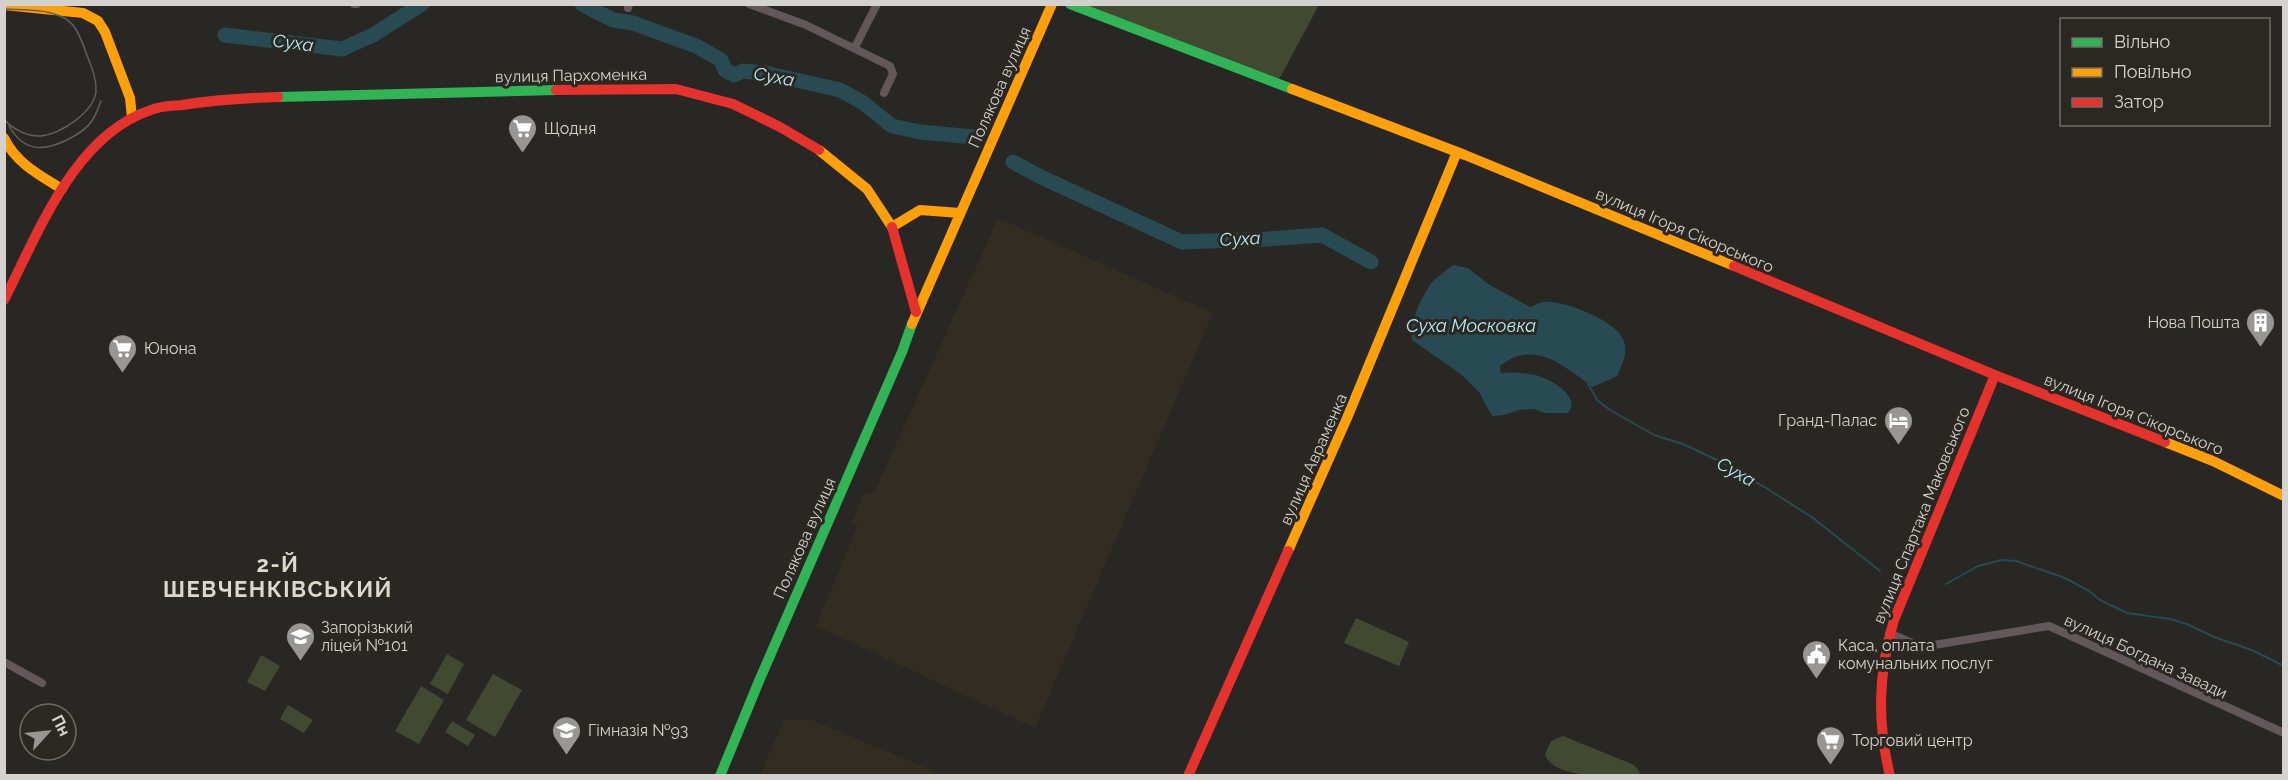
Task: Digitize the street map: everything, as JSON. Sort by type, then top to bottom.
[{"type":"street","points":[[4,4],[83,13],[98,21],[105,32],[130,98],[132,118]]},
{"type":"street","points":[[749,4],[806,25],[890,66],[893,74],[884,93]]},
{"type":"street","points":[[855,47],[877,4]]},
{"type":"street","name":"Полякова вулиця","points":[[720,776],[902,352],[916,312],[1052,4]]},
{"type":"street","name":"вулиця Ігоря Сікорського","points":[[1070,4],[1457,152],[1995,375],[2213,461],[2283,496]]},
{"type":"street","name":"вулиця Пархоменка","points":[[4,300],[62,189],[88,153],[105,137],[132,118],[152,109],[228,98],[676,89],[733,104],[780,127],[823,152],[867,189],[892,227]]},
{"type":"street","points":[[4,138],[9,150],[17,159],[62,189]]},
{"type":"street","name":"вулиця Авраменка","points":[[1188,776],[1347,418],[1457,152]]},
{"type":"street","points":[[916,312],[892,227],[920,210],[960,213]]},
{"type":"street","name":"вулиця Спартака Маковського","points":[[1890,776],[1878,713],[1882,658],[1889,633],[1995,375]]},
{"type":"street","name":"вулиця Богдана Завади","points":[[1889,633],[1922,647],[2049,626],[2283,734]]},
{"type":"street","points":[[4,662],[42,683]]},
{"type":"shaded area","points":[[998,218],[1213,313],[1035,728],[816,626],[857,527],[852,522],[864,493],[874,493]]},
{"type":"shaded area","points":[[784,719],[812,720],[943,775],[760,775]]},
{"type":"green space","points":[[1070,5],[1319,5],[1277,83]]},
{"type":"green space","points":[[1356,618],[1409,642],[1399,666],[1344,643]]},
{"type":"green space","points":[[447,654],[464,664],[448,694],[430,684]]},
{"type":"green space","points":[[261,655],[280,666],[265,691],[247,682]]},
{"type":"green space","points":[[493,674],[522,690],[495,737],[466,720]]},
{"type":"green space","points":[[421,686],[444,700],[419,744],[395,731]]},
{"type":"green space","points":[[288,705],[313,720],[304,733],[280,719]]},
{"type":"green space","points":[[452,721],[475,735],[468,746],[445,732]]},
{"type":"green space","points":[[1563,736],[1632,764],[1641,775],[1586,775],[1559,768],[1550,762],[1545,754],[1551,741]]},
{"type":"water","name":"Суха Московка","points":[[1453,265],[1468,268],[1488,284],[1530,307],[1543,302],[1552,302],[1575,308],[1601,319],[1620,333],[1624,341],[1624,359],[1617,376],[1593,387],[1549,358],[1526,355],[1513,358],[1500,366],[1501,373],[1531,374],[1548,380],[1567,394],[1571,400],[1571,407],[1568,413],[1545,413],[1534,409],[1492,416],[1479,392],[1462,375],[1412,340],[1414,317],[1425,294],[1433,281]]},
{"type":"waterway","name":"Суха","points":[[225,35],[342,49],[373,35],[422,4]]},
{"type":"waterway","name":"Суха","points":[[582,4],[613,20],[633,23],[696,46],[721,60],[725,70],[734,75],[743,71],[765,73],[840,90],[862,102],[892,126],[920,132],[974,137]]},
{"type":"waterway","name":"Суха","points":[[1013,162],[1182,242],[1322,235],[1371,262]]},
{"type":"waterway","name":"Суха","points":[[1588,384],[1598,401],[1610,410],[1654,435],[1683,444],[1717,460],[1766,488],[1813,518],[1880,571]]},
{"type":"waterway","name":"Суха Московка","points":[[1946,584],[1978,566],[2001,560],[2016,561],[2065,578],[2100,600],[2127,613],[2170,619],[2187,624],[2214,637],[2252,650],[2284,666]]},
{"type":"tram line","points":[[4,9],[47,12],[69,21],[84,47],[96,86],[94,100],[82,115],[66,127],[49,134],[41,136],[26,134],[11,126],[4,119]]},
{"type":"tram line","points":[[9,126],[15,135],[28,145],[51,146],[81,132],[94,117],[101,101]]},
{"type":"traffic: fast","points":[[1070,4],[1292,89]]},
{"type":"traffic: fast","points":[[278,97],[556,90]]},
{"type":"traffic: fast","points":[[720,776],[912,324]]},
{"type":"traffic: slow","points":[[912,324],[1052,4]]},
{"type":"traffic: slow","points":[[4,5],[83,13],[98,21],[105,32],[130,98],[132,118]]},
{"type":"traffic: slow","points":[[1292,89],[1465,155],[1734,266]]},
{"type":"traffic: slow","points":[[4,138],[15,155],[62,189]]},
{"type":"traffic: slow","points":[[819,150],[867,189],[892,227],[920,210],[960,213]]},
{"type":"traffic: slow","points":[[1288,551],[1347,418],[1457,152]]},
{"type":"traffic: slow","points":[[2165,442],[2213,461],[2284,496]]},
{"type":"traffic: jam","points":[[556,90],[676,89],[733,104],[780,127],[819,150]]},
{"type":"traffic: jam","points":[[4,300],[61,190],[100,141],[124,123],[162,107],[278,97]]},
{"type":"traffic: jam","points":[[892,227],[916,312]]},
{"type":"traffic: jam","points":[[1734,266],[1995,375],[2165,442]]},
{"type":"traffic: jam","points":[[1890,776],[1883,736],[1881,698],[1885,659],[1894,620],[1995,375]]},
{"type":"traffic: jam","points":[[1188,776],[1288,551]]},
{"type":"place","name":"Щодня","points":[[523,154]]},
{"type":"place","name":"Нова Пошта","points":[[2261,348]]},
{"type":"place","name":"Юнона","points":[[123,374]]},
{"type":"place","name":"Гранд-Палас","points":[[1898,446]]},
{"type":"place","name":"Запорізький ліцей №101","points":[[300,662]]},
{"type":"place","name":"Каса, оплата комунальних послуг","points":[[1817,680]]},
{"type":"place","name":"Гімназія №93","points":[[567,756]]},
{"type":"place","name":"Торговий центр","points":[[1831,766]]},
{"type":"district","name":"2-Й ШЕВЧЕНКІВСЬКИЙ","points":[[278,576]]}]
